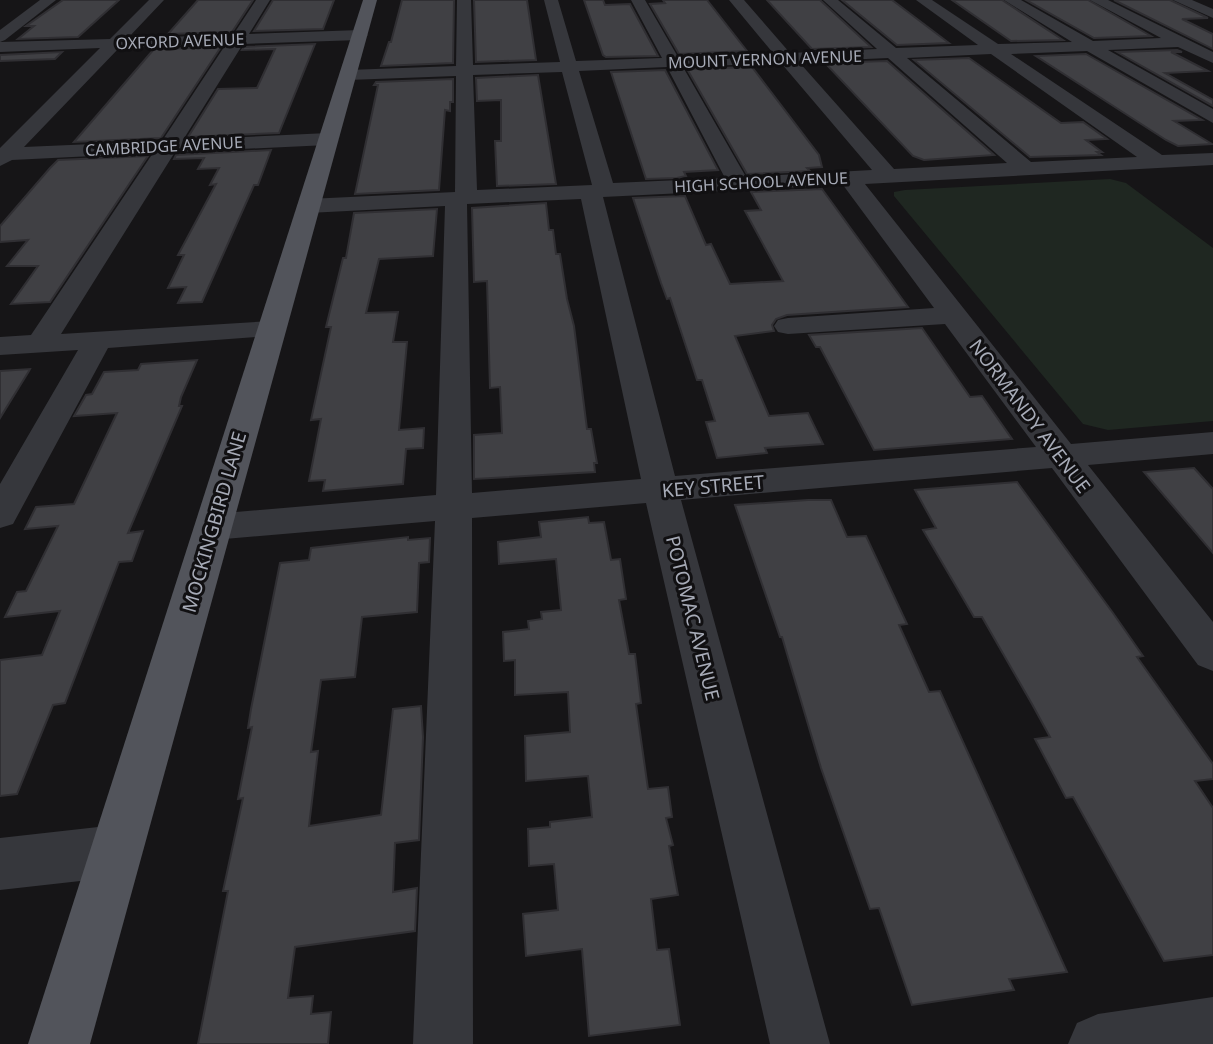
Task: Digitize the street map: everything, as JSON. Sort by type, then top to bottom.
[{"type":"main road","name":"MOCKINGBIRD LANE","points":[[59,1044],[370,0]]},
{"type":"street","points":[[0,37],[49,0]]},
{"type":"street","points":[[2,156],[157,0]]},
{"type":"street","points":[[40,344],[263,0]]},
{"type":"street","points":[[443,1044],[465,71],[464,0]]},
{"type":"street","name":"POTOMAC AVENUE","points":[[551,0],[569,66],[661,490],[800,1044]]},
{"type":"street","points":[[638,0],[739,183]]},
{"type":"street","points":[[737,0],[888,177]]},
{"type":"street","points":[[830,0],[1027,170]]},
{"type":"street","points":[[923,0],[1158,162]]},
{"type":"street","points":[[1011,0],[1213,117]]},
{"type":"street","points":[[1097,0],[1213,58]]},
{"type":"street","points":[[1181,0],[1213,14]]},
{"type":"street","name":"OXFORD AVENUE","points":[[0,47],[360,35]]},
{"type":"street","name":"MOUNT VERNON AVENUE","points":[[348,75],[1181,42]]},
{"type":"street","name":"CAMBRIDGE AVENUE","points":[[2,156],[328,139]]},
{"type":"street","name":"HIGH SCHOOL AVENUE","points":[[308,206],[1213,159]]},
{"type":"street","name":"NORMANDY AVENUE","points":[[848,177],[1213,653]]},
{"type":"street","points":[[788,326],[952,314]]},
{"type":"street","points":[[0,346],[271,329]]},
{"type":"street","points":[[0,515],[98,340]]},
{"type":"street","name":"KEY STREET","points":[[213,527],[1213,443]]},
{"type":"street","points":[[0,864],[116,851]]},
{"type":"street","points":[[1098,1044],[1213,1026]]},
{"type":"shaded area","points":[[1110,179],[1126,183],[1213,248],[1213,421],[1108,430],[1083,424],[894,196],[894,192],[905,190]]},
{"type":"building","points":[[63,0],[119,0],[78,37],[18,39],[34,26],[26,26]]},
{"type":"building","points":[[198,0],[253,0],[232,32],[168,34]]},
{"type":"building","points":[[273,0],[334,0],[323,29],[254,31]]},
{"type":"building","points":[[402,0],[454,0],[453,63],[381,66],[391,42]]},
{"type":"building","points":[[474,0],[527,0],[536,60],[476,62]]},
{"type":"building","points":[[584,0],[603,0],[605,5],[630,4],[658,56],[603,55]]},
{"type":"building","points":[[663,0],[707,0],[747,51],[679,54],[650,4],[665,3]]},
{"type":"building","points":[[767,0],[820,0],[871,47],[812,49]]},
{"type":"building","points":[[842,0],[892,0],[949,43],[897,45]]},
{"type":"building","points":[[952,0],[1002,0],[1063,40],[1011,41]]},
{"type":"building","points":[[1026,0],[1088,0],[1151,36],[1094,38]]},
{"type":"building","points":[[1114,0],[1170,0],[1208,18],[1182,19],[1213,34],[1213,49]]},
{"type":"building","points":[[315,44],[279,133],[188,137],[218,89],[257,88],[275,49],[242,50],[244,47]]},
{"type":"building","points":[[221,47],[161,138],[74,142],[154,49]]},
{"type":"building","points":[[1177,50],[1182,52],[1171,52],[1208,71],[1165,73],[1213,100],[1213,106],[1117,52]]},
{"type":"building","points":[[62,52],[55,59],[0,61],[0,55]]},
{"type":"building","points":[[1086,54],[1202,120],[1174,121],[1212,144],[1178,146],[1166,140],[1036,56]]},
{"type":"building","points":[[969,58],[1061,123],[1083,122],[1107,139],[1086,140],[1102,152],[1097,152],[1101,155],[1030,157],[914,60]]},
{"type":"building","points":[[887,61],[994,155],[924,160],[913,156],[825,63]]},
{"type":"building","points":[[752,67],[819,155],[822,167],[807,168],[810,171],[747,174],[687,69]]},
{"type":"building","points":[[665,70],[718,170],[684,172],[686,176],[677,178],[646,179],[611,72]]},
{"type":"building","points":[[538,75],[556,184],[497,186],[495,141],[501,141],[501,100],[477,101],[476,78]]},
{"type":"building","points":[[453,79],[453,102],[450,102],[450,111],[445,110],[439,190],[355,194],[378,85],[374,85],[376,82]]},
{"type":"building","points":[[271,150],[258,185],[254,185],[202,302],[178,303],[186,287],[168,288],[184,255],[178,255],[216,184],[210,185],[219,168],[198,169],[204,158],[174,159],[176,155]]},
{"type":"building","points":[[148,156],[50,302],[11,304],[38,266],[7,266],[28,240],[0,242],[0,226],[50,168],[58,160]]},
{"type":"building","points":[[822,189],[908,307],[787,315],[776,319],[772,325],[774,331],[735,336],[769,416],[808,413],[823,444],[765,448],[767,453],[717,458],[706,422],[715,421],[702,380],[697,380],[633,198],[685,196],[706,245],[711,244],[730,284],[783,281],[745,211],[761,210],[751,192]]},
{"type":"building","points":[[546,203],[549,230],[553,230],[556,254],[560,254],[574,326],[587,429],[591,429],[597,463],[594,463],[595,472],[474,479],[474,435],[502,433],[500,387],[490,388],[487,281],[474,282],[472,208]]},
{"type":"building","points":[[437,209],[433,256],[379,259],[366,313],[398,312],[393,342],[407,342],[399,430],[424,428],[423,448],[406,449],[403,484],[323,491],[325,480],[309,481],[321,419],[311,420],[331,327],[326,327],[343,258],[346,258],[354,213]]},
{"type":"building","points":[[922,328],[970,397],[982,396],[1012,439],[874,450],[820,347],[816,347],[809,335]]},
{"type":"building","points":[[197,360],[181,397],[179,406],[182,406],[128,533],[143,531],[132,561],[119,562],[65,703],[53,705],[17,794],[0,796],[0,660],[42,655],[60,611],[5,617],[17,592],[26,591],[58,526],[25,529],[36,507],[74,504],[117,413],[74,416],[86,395],[92,394],[104,372],[138,370],[141,364]]},
{"type":"building","points":[[30,369],[29,371],[0,418],[0,371]]},
{"type":"building","points":[[1194,468],[1213,489],[1213,553],[1144,472]]},
{"type":"building","points":[[1017,482],[1143,656],[1137,657],[1213,764],[1213,779],[1195,781],[1213,808],[1213,955],[1164,961],[1073,797],[1066,798],[1035,739],[1050,737],[1032,704],[982,617],[974,617],[923,530],[936,528],[915,490]]},
{"type":"building","points":[[831,500],[847,537],[866,536],[907,624],[899,625],[929,692],[940,691],[1067,972],[1009,979],[1014,990],[912,1005],[879,908],[870,909],[821,768],[782,637],[735,505]]},
{"type":"building","points":[[588,517],[589,523],[604,522],[611,560],[620,559],[626,599],[619,600],[629,654],[635,654],[641,703],[636,704],[648,789],[668,787],[672,817],[666,818],[673,845],[669,846],[678,895],[651,899],[657,950],[669,949],[680,1025],[589,1036],[582,949],[526,956],[523,914],[558,910],[554,864],[529,866],[528,829],[550,827],[550,822],[592,817],[588,776],[526,781],[525,736],[570,732],[568,692],[515,695],[515,660],[504,661],[503,632],[529,629],[528,621],[542,619],[541,612],[561,610],[556,559],[499,564],[498,542],[541,537],[539,522]]},
{"type":"building","points":[[408,537],[408,540],[430,538],[429,562],[419,563],[417,612],[362,617],[355,677],[321,680],[311,752],[318,751],[309,826],[381,815],[393,709],[421,706],[423,737],[419,840],[395,843],[393,892],[417,888],[415,931],[295,947],[288,998],[313,996],[311,1014],[331,1012],[328,1044],[198,1044],[228,891],[223,891],[243,798],[238,799],[252,727],[248,728],[251,709],[280,563],[309,560],[311,548]]}]
